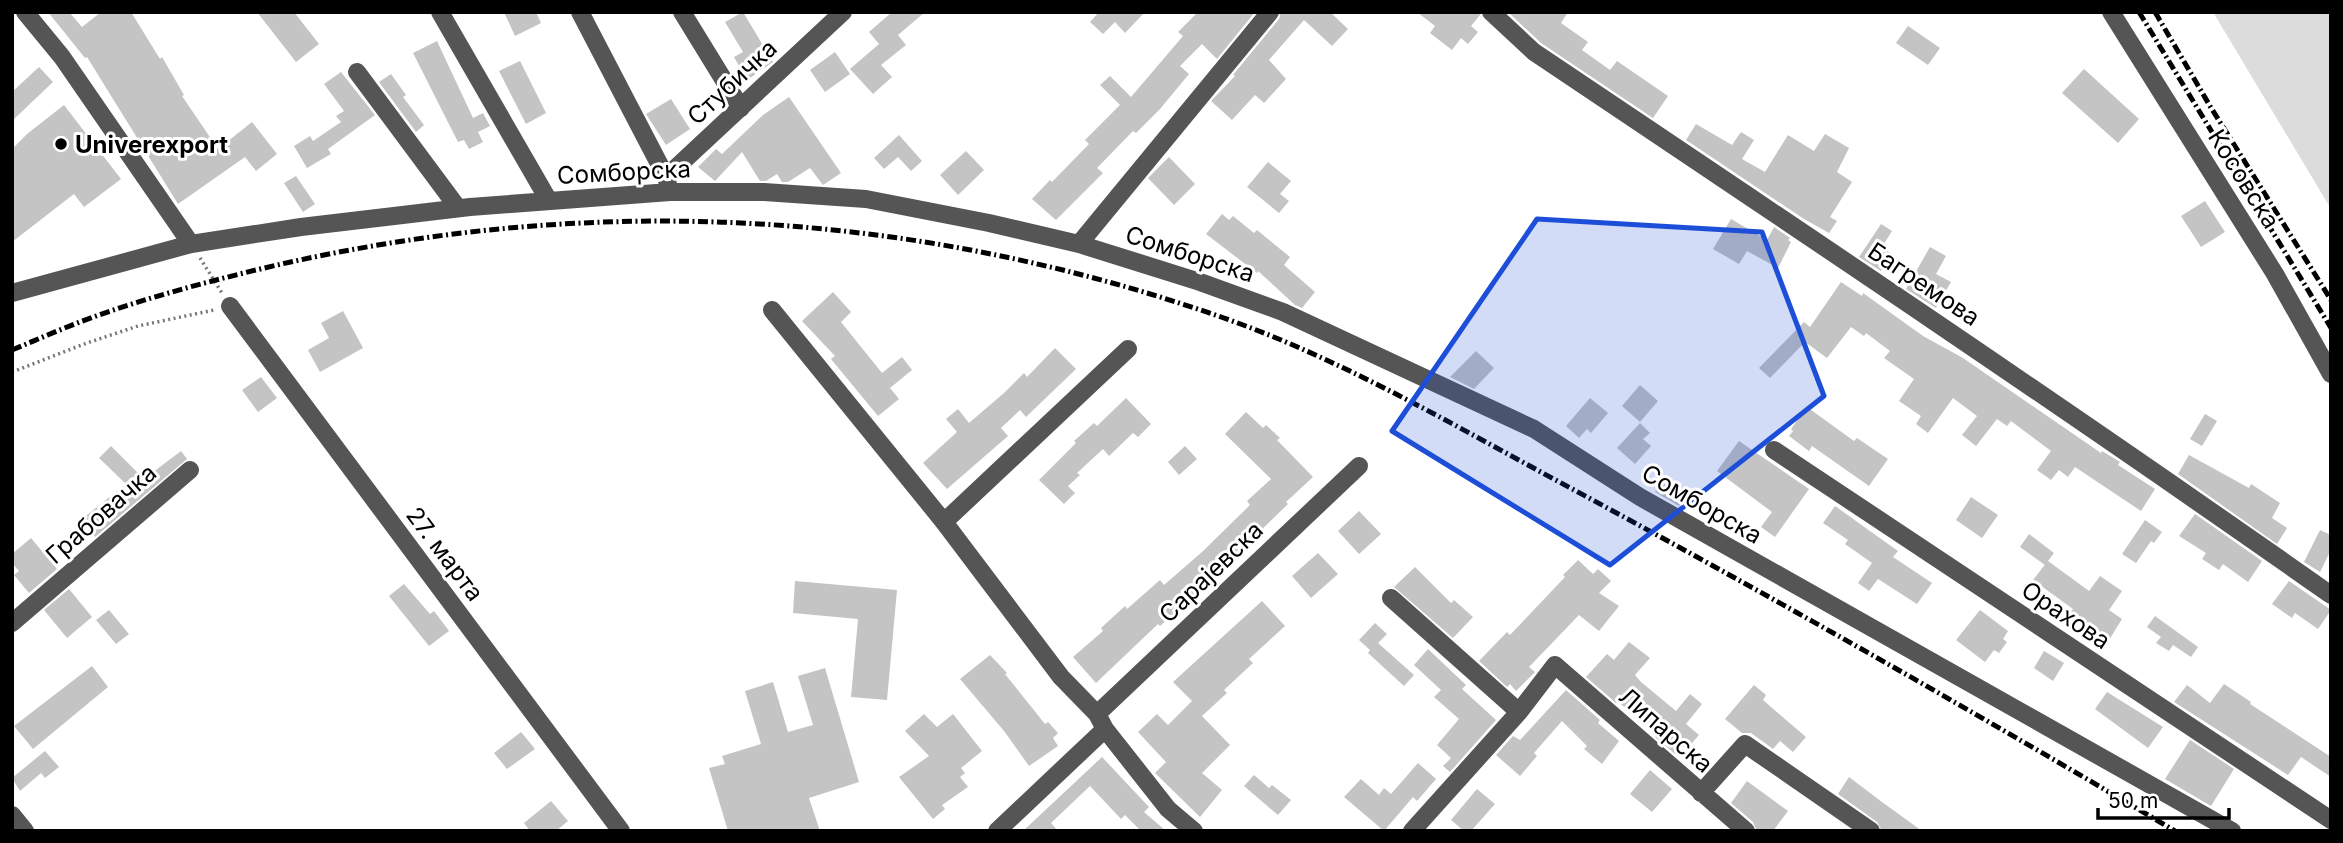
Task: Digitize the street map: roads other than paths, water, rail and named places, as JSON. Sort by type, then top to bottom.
[{"type":"street","points":[[25,12],[62,57],[191,244]]},
{"type":"street","points":[[440,12],[549,201]]},
{"type":"street","points":[[580,12],[668,184]]},
{"type":"street","points":[[682,12],[741,107]]},
{"type":"street","name":"Стубичка","points":[[668,184],[741,107],[843,12]]},
{"type":"street","points":[[1079,244],[1270,12]]},
{"type":"street","name":"Багремова","points":[[1491,12],[1534,52],[1933,319],[2331,595]]},
{"type":"street","name":"Косовска","points":[[2111,12],[2275,274],[2331,374]]},
{"type":"street","points":[[357,72],[458,208]]},
{"type":"street","name":"Сомборска","points":[[12,293],[191,244],[301,226],[458,208],[549,201],[668,184],[866,199],[1079,244],[1200,282],[1283,312],[1534,429],[1640,497],[2232,831]]},
{"type":"street","name":"27. марта","points":[[230,306],[621,831]]},
{"type":"street","points":[[772,310],[944,522],[1061,677],[1101,722],[1168,809],[1194,831]]},
{"type":"street","points":[[944,522],[1128,349]]},
{"type":"street","name":"Орахова","points":[[1774,450],[2331,820]]},
{"type":"street","name":"Сарајевска","points":[[997,831],[1101,722],[1359,466]]},
{"type":"street","name":"Грабовачка","points":[[12,624],[190,470]]},
{"type":"street","points":[[1391,598],[1519,712],[1412,831]]},
{"type":"street","name":"Липарска","points":[[1519,712],[1555,665],[1746,831]]},
{"type":"street","points":[[1701,793],[1745,744],[1871,831]]},
{"type":"street","points":[[12,815],[25,831]]},
{"type":"railway","points":[[2139,12],[2331,328]]},
{"type":"railway","points":[[2155,12],[2331,300]]},
{"type":"railway","points":[[12,350],[118,308],[256,270],[378,245],[499,229],[620,222],[742,223],[862,233],[982,252],[1102,280],[1221,317],[1267,334],[1357,375],[1652,532],[1952,701],[2175,831]]},
{"type":"place","name":"Univerexport","points":[[61,144]]}]
